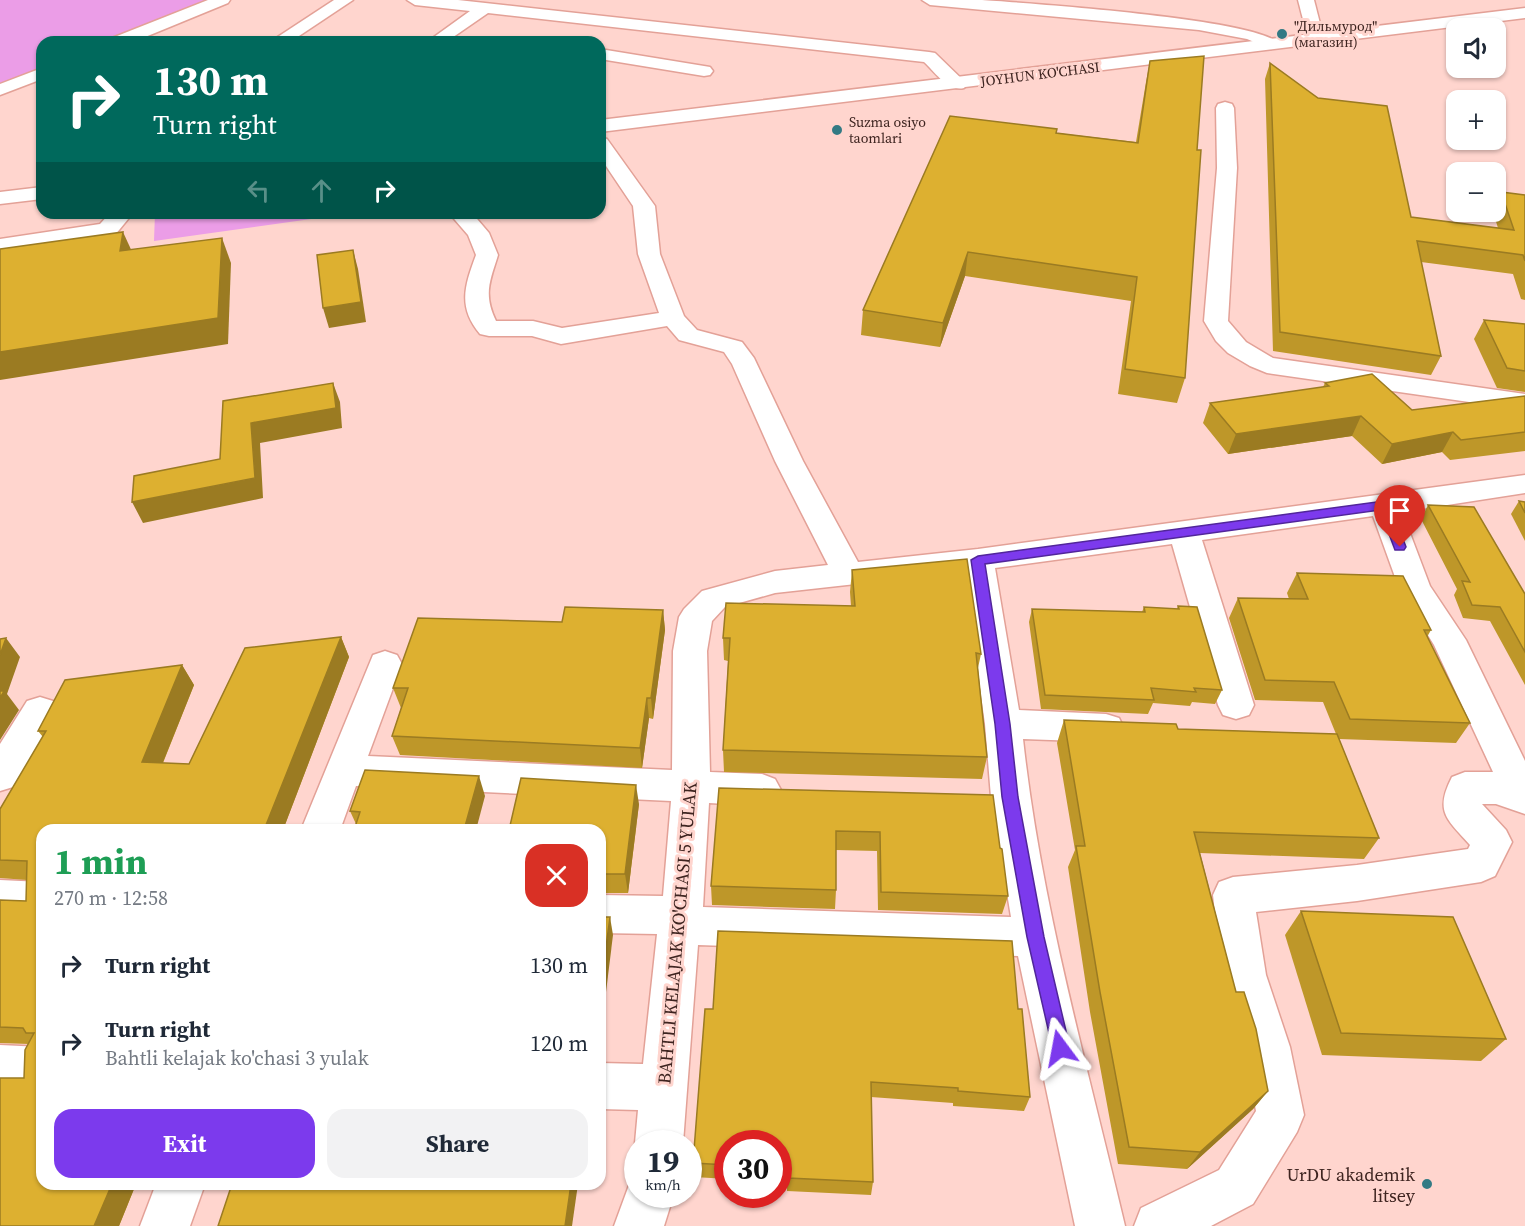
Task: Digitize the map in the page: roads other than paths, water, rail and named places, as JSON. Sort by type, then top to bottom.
[{"type":"street","points":[[133,36],[222,0]]},
{"type":"street","points":[[288,36],[345,0]]},
{"type":"street","points":[[416,0],[929,57],[958,84]]},
{"type":"street","points":[[930,0],[1199,25],[1252,35],[1271,44]]},
{"type":"street","points":[[1306,0],[1316,39]]},
{"type":"street","points":[[1486,18],[1525,5]]},
{"type":"street","points":[[444,36],[485,8]]},
{"type":"street","points":[[606,42],[643,8]]},
{"type":"street","points":[[1495,18],[1525,14]]},
{"type":"street","points":[[1506,21],[1525,21]]},
{"type":"street","name":"JOYHUN KO'CHASI","points":[[606,125],[1446,24]]},
{"type":"street","points":[[606,55],[704,71]]},
{"type":"street","points":[[0,90],[36,75]]},
{"type":"street","points":[[1225,108],[1227,168],[1216,321],[1223,336],[1244,354],[1267,365],[1525,402]]},
{"type":"street","points":[[606,152],[644,206],[649,254],[673,318],[688,335],[733,347],[745,364],[789,461],[849,574]]},
{"type":"street","points":[[0,198],[36,194]]},
{"type":"street","points":[[0,246],[107,230],[117,219]]},
{"type":"street","points":[[465,219],[478,233],[488,255],[476,286],[482,319],[489,328],[533,328],[561,336],[673,318]]},
{"type":"street","name":"BAHTLI KELAJAK KO'CHASI 5 YULAK","points":[[660,1130],[681,920],[691,789],[690,651],[696,616],[714,599],[775,582],[978,560],[1525,484]]},
{"type":"street","points":[[1384,505],[1415,588],[1454,649],[1524,797]]},
{"type":"street","points":[[1184,532],[1236,705]]},
{"type":"street","points":[[978,560],[1003,724],[992,796],[1035,937],[1100,1226]]},
{"type":"street","points":[[322,824],[385,664]]},
{"type":"street","points":[[0,776],[40,711]]},
{"type":"street","points":[[1003,724],[1141,730]]},
{"type":"street","points":[[343,770],[691,789],[797,791]]},
{"type":"street","points":[[1159,1226],[1236,1187],[1280,1115],[1267,1047],[1244,975],[1233,895],[1326,889],[1395,880],[1481,864],[1492,843],[1461,807],[1465,788],[1496,788],[1524,797]]},
{"type":"street","points":[[0,898],[36,900]]},
{"type":"street","points":[[606,914],[1035,937]]},
{"type":"street","points":[[0,1068],[36,1070]]},
{"type":"street","points":[[606,1086],[664,1088]]},
{"type":"street","points":[[165,1226],[180,1190]]},
{"type":"street","points":[[639,1226],[645,1208]]},
{"type":"place","name":"\"Дильмурод\" (магазин)","points":[[1282,34]]},
{"type":"place","name":"Suzma osiyo taomlari","points":[[837,130]]},
{"type":"place","name":"UrDU akademik litsey","points":[[1427,1184]]}]
